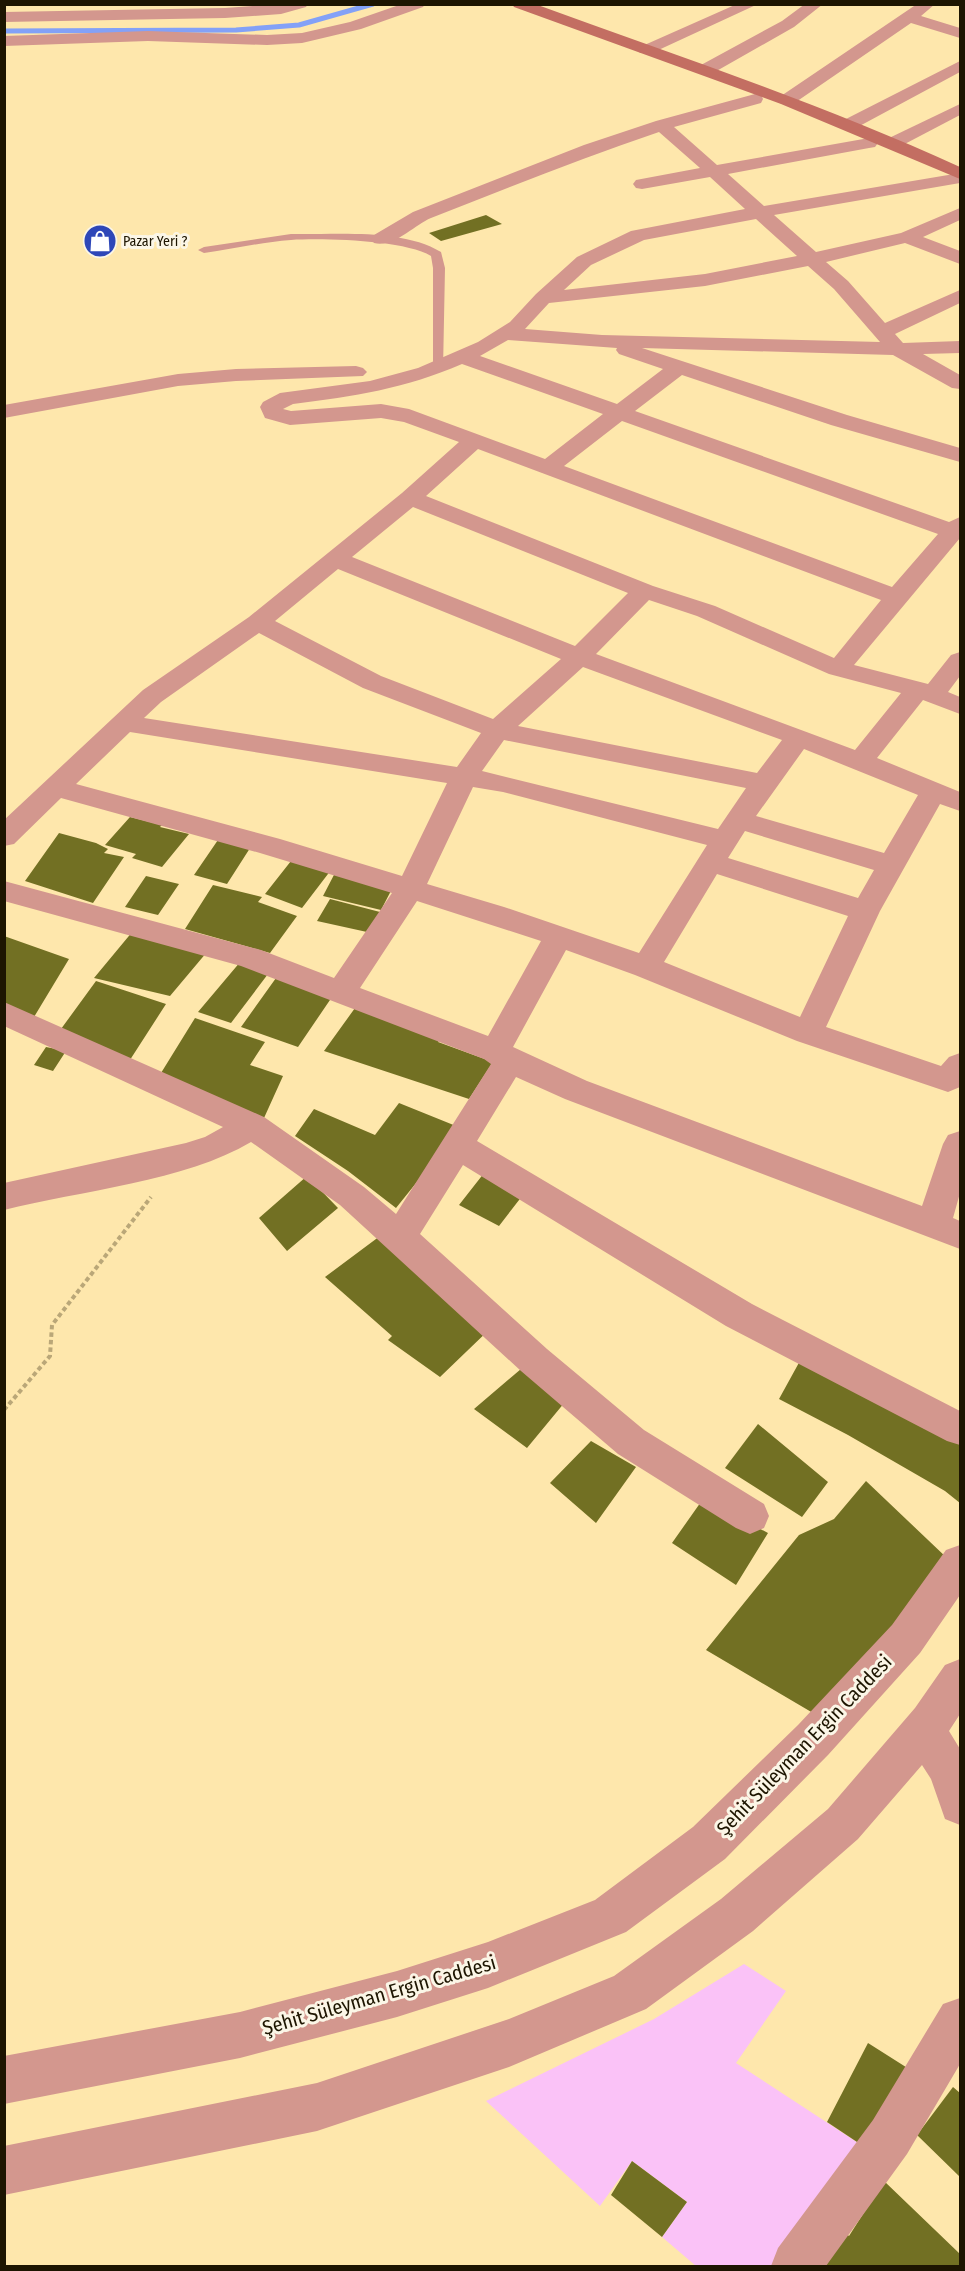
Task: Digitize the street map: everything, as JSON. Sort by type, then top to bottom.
[{"type":"main road","points":[[513,7],[706,69],[893,142],[948,170]]},
{"type":"main road","points":[[513,7],[898,154],[948,170]]},
{"type":"street","points":[[4,17],[225,13],[282,9],[301,4]]},
{"type":"street","points":[[4,41],[148,36],[267,40],[302,38],[355,26],[418,4]]},
{"type":"street","points":[[646,50],[751,4]]},
{"type":"street","points":[[706,69],[788,24],[816,4]]},
{"type":"street","points":[[787,100],[909,17],[933,6]]},
{"type":"street","points":[[909,17],[960,33]]},
{"type":"street","points":[[848,125],[960,66]]},
{"type":"street","points":[[381,239],[420,216],[590,149],[662,125],[755,99]]},
{"type":"street","points":[[893,142],[960,109]]},
{"type":"street","points":[[662,125],[841,285],[897,349],[960,383]]},
{"type":"street","points":[[642,184],[869,143]]},
{"type":"street","points":[[896,597],[409,416],[381,411],[290,418],[273,413],[271,406],[288,398],[372,387],[432,370],[485,346],[517,326],[543,298],[584,261],[638,236],[761,212],[948,170],[960,159]]},
{"type":"street","points":[[543,298],[705,280],[812,259],[907,237],[960,213]]},
{"type":"street","points":[[907,237],[960,258]]},
{"type":"street","points":[[883,332],[960,296]]},
{"type":"street","points":[[505,334],[602,341],[897,349],[960,347]]},
{"type":"street","points":[[602,341],[838,420],[960,455]]},
{"type":"street","points":[[460,356],[711,447],[958,528],[896,597],[838,669]]},
{"type":"street","points":[[548,466],[678,368]]},
{"type":"street","points":[[4,412],[167,382],[224,376],[432,370]]},
{"type":"street","points":[[4,837],[152,696],[258,622],[410,498],[475,440]]},
{"type":"street","points":[[410,498],[644,591],[706,611],[838,669],[926,692],[960,706]]},
{"type":"street","points":[[335,559],[579,657],[799,737],[947,796],[892,865],[865,911],[808,1033]]},
{"type":"street","points":[[340,993],[411,887],[464,777],[497,730],[579,657],[644,591]]},
{"type":"street","points":[[258,622],[372,682],[497,730],[764,783]]},
{"type":"street","points":[[860,761],[960,660]]},
{"type":"street","points":[[125,723],[503,783],[725,841],[892,865]]},
{"type":"street","points":[[646,967],[725,841],[764,783],[799,737]]},
{"type":"street","points":[[57,788],[411,887],[646,967],[808,1033],[948,1080],[960,1065]]},
{"type":"street","points":[[725,841],[865,911]]},
{"type":"street","points":[[4,891],[250,958],[503,1056],[576,1090],[947,1230],[960,1143]]},
{"type":"street","points":[[400,1237],[458,1146],[558,937]]},
{"type":"street","points":[[4,1013],[252,1126],[352,1196],[534,1360],[632,1442],[750,1516]]},
{"type":"street","points":[[4,1197],[57,1183],[127,1170],[214,1147],[252,1126]]},
{"type":"street","points":[[458,1146],[740,1315],[960,1429]]},
{"type":"street","name":"Şehit Süleyman Ergin Caddesi","points":[[4,2080],[240,2035],[397,1994],[488,1965],[610,1916],[709,1843],[813,1740],[906,1639],[960,1563]]},
{"type":"street","points":[[4,2171],[317,2107],[509,2043],[630,1993],[737,1915],[843,1824],[924,1731],[960,1679]]},
{"type":"street","points":[[924,1731],[948,1769],[960,1804]]},
{"type":"street","points":[[796,2266],[890,2136],[960,2021]]},
{"type":"lane","points":[[204,250],[291,237],[381,239],[425,247],[437,254],[439,268],[432,370]]},
{"type":"path","points":[[4,1410],[50,1356],[52,1325],[152,1197],[127,1170]]},
{"type":"shaded area","points":[[744,1964],[786,1991],[736,2063],[869,2150],[781,2266],[696,2266],[662,2237],[687,2202],[632,2161],[600,2206],[486,2101],[654,2019]]},
{"type":"building","points":[[486,215],[502,224],[441,241],[429,233]]},
{"type":"building","points":[[130,817],[189,834],[162,867],[132,858],[136,854],[105,845]]},
{"type":"building","points":[[59,833],[96,843],[108,849],[104,853],[124,857],[93,903],[25,881]]},
{"type":"building","points":[[220,837],[252,845],[227,884],[194,875]]},
{"type":"building","points":[[291,861],[331,870],[302,908],[265,894]]},
{"type":"building","points":[[336,871],[394,885],[381,910],[323,896]]},
{"type":"building","points":[[146,876],[179,884],[158,915],[125,907]]},
{"type":"building","points":[[213,885],[262,897],[258,902],[297,916],[270,953],[185,929]]},
{"type":"building","points":[[330,899],[380,912],[367,932],[317,921]]},
{"type":"building","points":[[133,931],[207,952],[170,996],[94,978]]},
{"type":"building","points":[[4,936],[69,959],[31,1022],[4,1008]]},
{"type":"building","points":[[241,961],[271,970],[231,1023],[198,1012]]},
{"type":"building","points":[[276,978],[332,997],[298,1047],[241,1027]]},
{"type":"building","points":[[96,981],[166,1004],[128,1063],[61,1029]]},
{"type":"building","points":[[355,1008],[443,1035],[438,1042],[493,1062],[469,1099],[324,1051]]},
{"type":"building","points":[[195,1018],[265,1042],[250,1065],[283,1076],[264,1118],[161,1073]]},
{"type":"building","points":[[46,1047],[66,1051],[53,1071],[34,1065]]},
{"type":"building","points":[[399,1103],[456,1126],[433,1162],[396,1208],[348,1171],[295,1136],[314,1109],[375,1135]]},
{"type":"building","points":[[488,1168],[526,1191],[499,1226],[459,1205]]},
{"type":"building","points":[[307,1176],[338,1208],[287,1251],[259,1218]]},
{"type":"building","points":[[380,1236],[493,1326],[440,1377],[388,1340],[392,1336],[325,1277]]},
{"type":"building","points":[[801,1359],[865,1395],[960,1442],[960,1503],[945,1491],[848,1435],[779,1399]]},
{"type":"building","points":[[521,1369],[565,1402],[527,1448],[474,1409]]},
{"type":"building","points":[[758,1424],[828,1482],[802,1517],[725,1468]]},
{"type":"building","points":[[591,1441],[636,1467],[596,1523],[550,1483]]},
{"type":"building","points":[[866,1481],[948,1559],[904,1613],[813,1713],[706,1650],[799,1535],[834,1519]]},
{"type":"building","points":[[703,1499],[768,1533],[736,1585],[672,1543]]},
{"type":"building","points":[[868,2043],[909,2069],[869,2150],[827,2122]]},
{"type":"building","points":[[953,2087],[960,2093],[960,2177],[917,2135]]},
{"type":"building","points":[[632,2161],[687,2202],[662,2237],[611,2195]]},
{"type":"building","points":[[884,2181],[960,2254],[960,2266],[819,2266],[843,2231],[849,2236]]},
{"type":"waterway","points":[[4,31],[236,30],[299,25],[373,4]]},
{"type":"place","name":"Pazar Yeri ?","points":[[100,241]]}]
